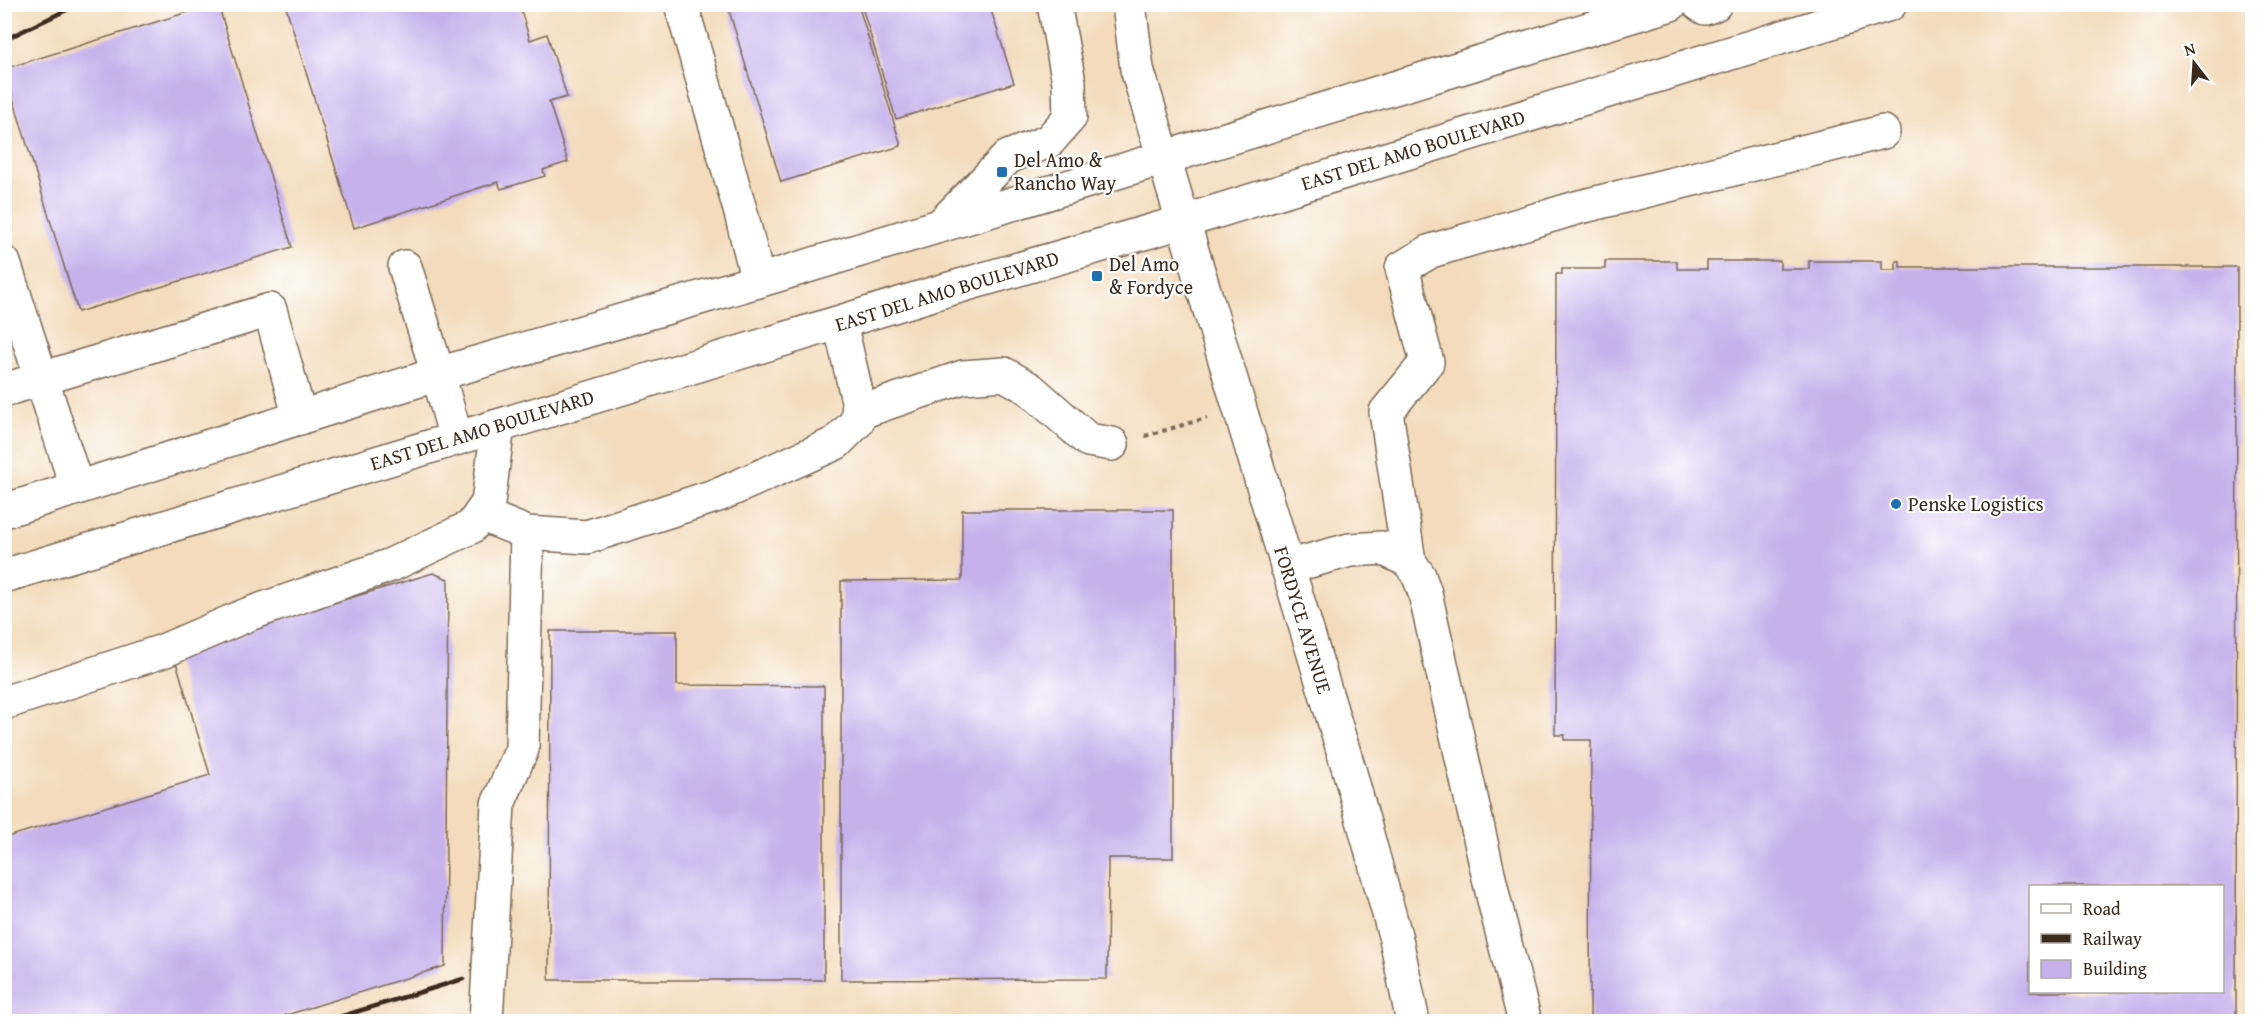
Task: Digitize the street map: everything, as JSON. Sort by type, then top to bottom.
[{"type":"main road","points":[[681,4],[758,281]]},
{"type":"main road","points":[[940,226],[1008,157],[1049,141],[1070,117],[1069,82],[1054,4]]},
{"type":"main road","name":"FORDYCE AVENUE","points":[[1129,4],[1137,69],[1350,773],[1390,917],[1413,1022]]},
{"type":"main road","points":[[4,511],[438,374],[758,281],[1671,4]]},
{"type":"main road","points":[[1699,4],[1705,8],[1715,4]]},
{"type":"main road","name":"EAST DEL AMO BOULEVARD","points":[[4,576],[456,438],[1182,222],[1890,4]]},
{"type":"main road","points":[[1408,561],[1386,412],[1427,362],[1402,268],[1431,251],[1576,208],[1883,132]]},
{"type":"main road","points":[[4,263],[77,488]]},
{"type":"main road","points":[[405,267],[456,438]]},
{"type":"main road","points":[[4,390],[270,310],[300,418]]},
{"type":"main road","points":[[480,514],[527,533],[586,537],[721,494],[836,443],[857,422],[859,405],[840,323]]},
{"type":"main road","points":[[858,413],[963,377],[1004,374],[1030,389],[1088,440],[1112,444]]},
{"type":"main road","points":[[4,703],[163,651],[249,614],[391,565],[471,527],[488,503],[498,426]]},
{"type":"main road","points":[[486,1022],[498,804],[522,749],[527,533]]},
{"type":"main road","points":[[1287,567],[1350,550],[1382,548],[1408,561],[1419,576],[1425,593],[1494,900],[1525,1022]]},
{"type":"path","points":[[1112,444],[1239,410]]},
{"type":"building","points":[[218,4],[292,247],[78,312],[4,69]]},
{"type":"building","points":[[285,4],[519,4],[530,40],[547,34],[567,97],[549,102],[568,162],[543,170],[545,176],[501,189],[498,182],[354,228]]},
{"type":"building","points":[[727,4],[858,4],[901,146],[781,182]]},
{"type":"building","points":[[861,4],[989,4],[1014,83],[896,119]]},
{"type":"building","name":"Penske Logistics","points":[[1605,261],[1677,261],[1677,269],[1707,269],[1707,261],[1780,261],[1780,269],[1809,269],[1809,261],[1882,261],[1882,270],[1896,270],[1896,261],[1900,261],[1900,267],[2237,267],[2236,1022],[1590,1022],[1591,740],[1564,740],[1565,735],[1555,735],[1556,274],[1562,274],[1562,269],[1605,269]]},
{"type":"building","points":[[962,510],[1173,510],[1173,858],[1108,858],[1107,979],[841,980],[841,581],[962,580]]},
{"type":"building","points":[[433,573],[448,579],[445,966],[264,1022],[4,1022],[4,838],[210,775],[176,662],[182,649]]},
{"type":"building","points":[[550,631],[677,631],[677,685],[824,686],[824,980],[549,980]]},
{"type":"railway","points":[[4,40],[79,4]]},
{"type":"railway","points":[[323,1022],[463,979]]},
{"type":"place","name":"Del Amo & Rancho Way","points":[[1002,172]]},
{"type":"place","name":"Del Amo & Fordyce","points":[[1097,276]]},
{"type":"place","name":"Penske Logistics","points":[[1896,504]]}]
